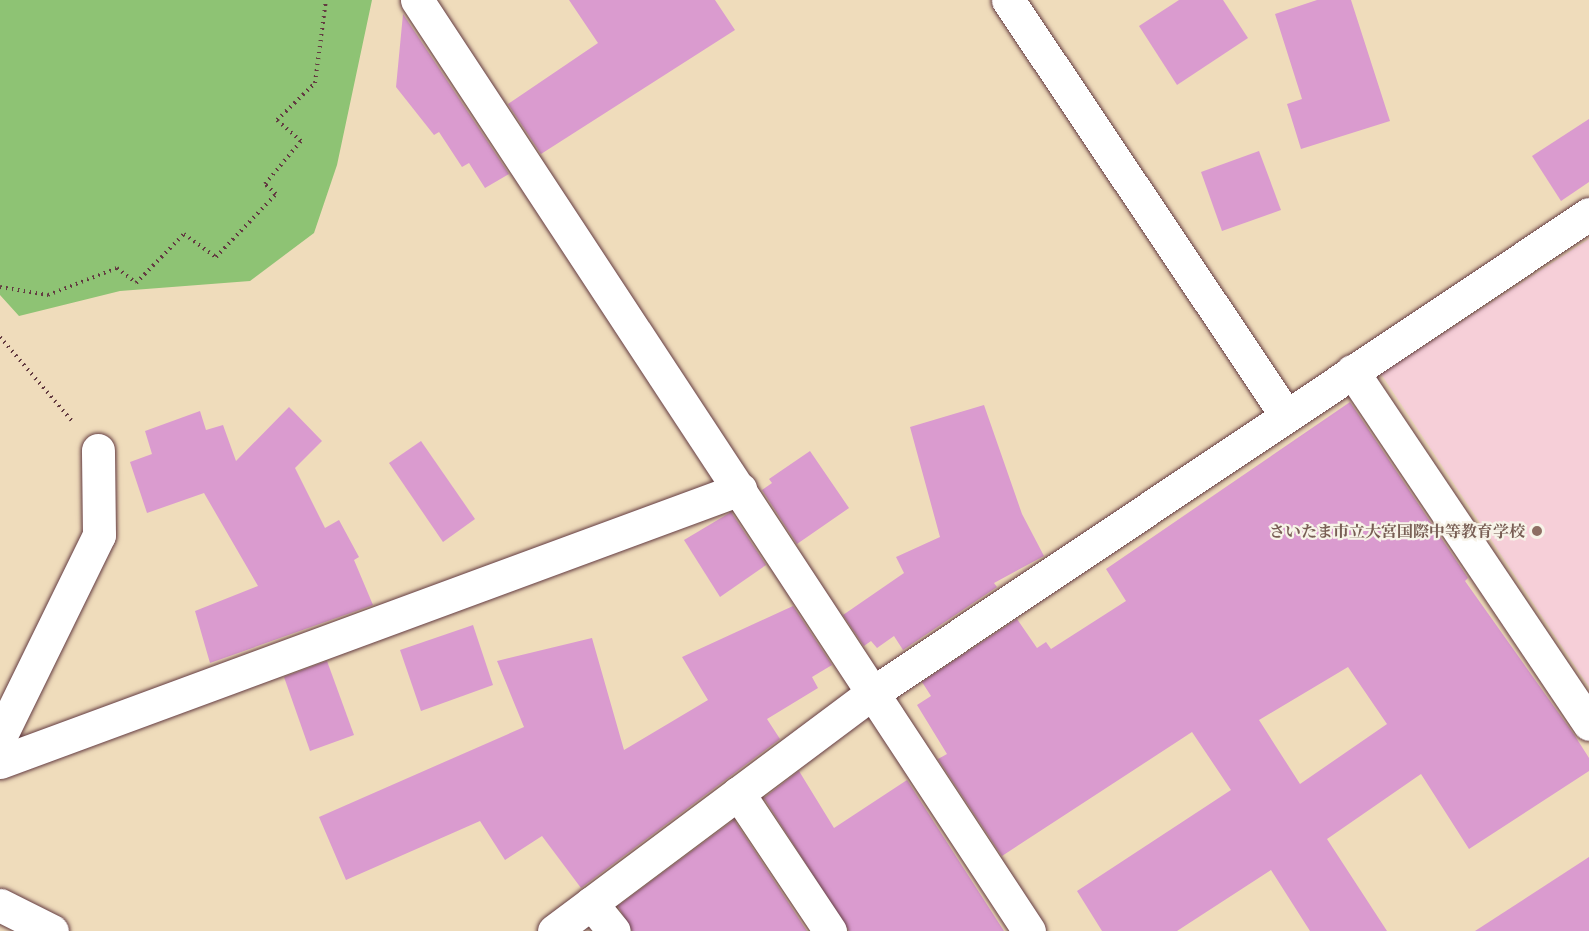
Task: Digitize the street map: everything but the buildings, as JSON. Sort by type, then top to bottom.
[{"type":"street","points":[[417,0],[1029,931]]},
{"type":"street","points":[[1008,0],[1286,415]]},
{"type":"street","points":[[554,931],[874,692],[1589,214]]},
{"type":"street","points":[[1352,371],[1589,724]]},
{"type":"street","points":[[0,737],[99,535],[98,450]]},
{"type":"street","points":[[0,762],[740,489]]},
{"type":"street","points":[[738,793],[830,931]]},
{"type":"street","points":[[591,903],[614,931]]},
{"type":"street","points":[[0,905],[52,931]]},
{"type":"path","points":[[0,287],[48,295],[117,268],[136,283],[184,234],[216,257],[276,194],[265,184],[301,141],[277,120],[315,83],[326,0]]},
{"type":"path","points":[[0,338],[98,450]]},
{"type":"shaded area","name":"さいたま市立大宮国際中等教育学校","points":[[1589,239],[1589,687],[1381,374]]},
{"type":"green space","points":[[0,0],[372,0],[337,165],[314,233],[250,281],[120,291],[19,316],[0,295]]},
{"type":"place","name":"さいたま市立大宮国際中等教育学校","points":[[1537,531]]}]
